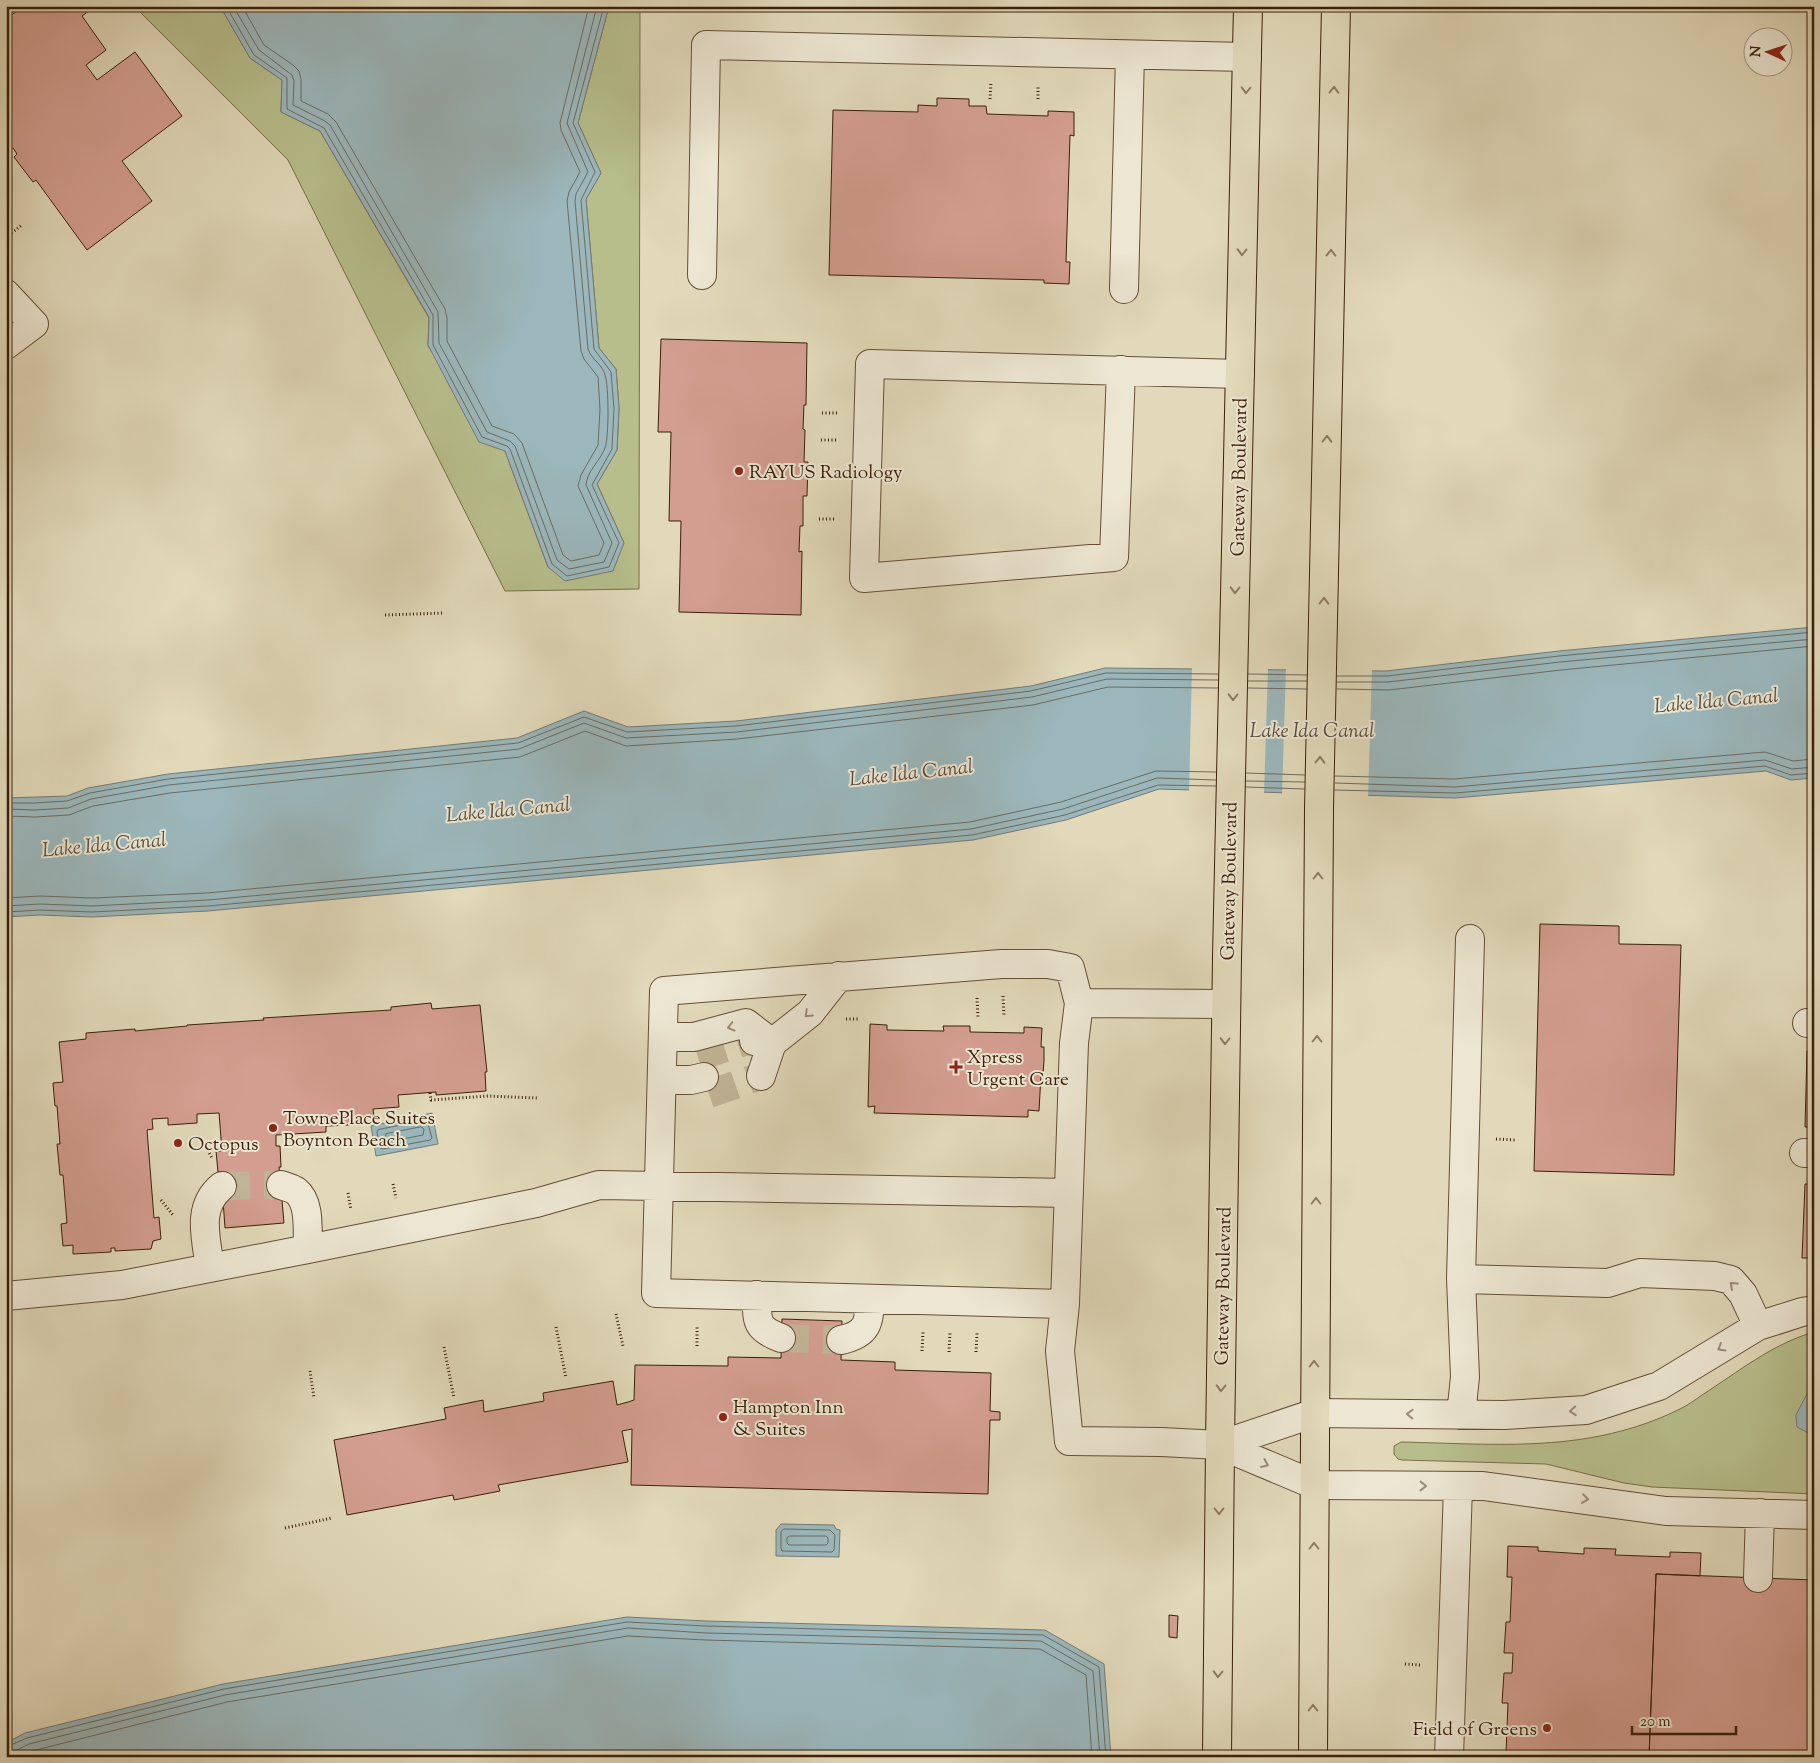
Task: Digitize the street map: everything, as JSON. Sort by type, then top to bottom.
[{"type":"main road","name":"Gateway Boulevard","points":[[1217,1757],[1226,1004],[1248,6]]},
{"type":"main road","points":[[1313,1757],[1319,809],[1336,6]]},
{"type":"street","points":[[702,275],[706,45],[1247,57]]},
{"type":"street","points":[[1124,289],[1130,55]]},
{"type":"street","points":[[6,345],[34,324],[7,297]]},
{"type":"street","points":[[1121,370],[1114,557],[864,578],[870,364],[1121,370],[1240,374]]},
{"type":"street","points":[[1461,1415],[1465,1377],[1461,1279],[1470,939]]},
{"type":"street","points":[[1065,1304],[656,1293],[664,991],[1001,964],[1048,964],[1070,968],[1079,1003],[1074,1043],[1065,1304],[1060,1351],[1069,1441],[1220,1445],[1315,1485],[1483,1486],[1666,1511],[1814,1515]]},
{"type":"street","points":[[663,1037],[694,1037],[746,1023],[760,1055],[810,1013],[839,976]]},
{"type":"street","points":[[1079,1003],[1226,1004]]},
{"type":"street","points":[[662,1080],[701,1077]]},
{"type":"street","points":[[280,1185],[294,1190],[302,1198],[306,1212],[308,1250]]},
{"type":"street","points":[[6,1296],[122,1285],[308,1250],[536,1203],[599,1185],[1069,1193]]},
{"type":"street","points":[[210,1267],[205,1214],[213,1194],[222,1186]]},
{"type":"street","points":[[1461,1279],[1608,1283],[1640,1273],[1715,1276],[1731,1280],[1742,1294],[1758,1326]]},
{"type":"street","points":[[757,1295],[758,1323],[763,1329],[781,1338]]},
{"type":"street","points":[[841,1340],[852,1338],[862,1330],[869,1320],[870,1299]]},
{"type":"street","points":[[1220,1445],[1315,1413],[1504,1415],[1586,1410],[1659,1386],[1758,1326],[1814,1310]]},
{"type":"street","points":[[1449,1757],[1458,1487]]},
{"type":"street","points":[[1758,1578],[1760,1513]]},
{"type":"path","points":[[6,237],[22,225]]},
{"type":"path","points":[[385,615],[442,613]]},
{"type":"path","points":[[976,988],[978,1018]]},
{"type":"path","points":[[1003,996],[1004,1015]]},
{"type":"path","points":[[430,1093],[432,1100],[488,1096],[537,1098]]},
{"type":"path","points":[[1486,1138],[1515,1140]]},
{"type":"path","points":[[161,1200],[175,1218]]},
{"type":"path","points":[[616,1314],[623,1346]]},
{"type":"path","points":[[697,1346],[698,1318]]},
{"type":"path","points":[[949,1352],[951,1323]]},
{"type":"path","points":[[976,1352],[977,1324]]},
{"type":"path","points":[[556,1327],[566,1378]]},
{"type":"path","points":[[922,1351],[923,1332]]},
{"type":"path","points":[[444,1347],[454,1398]]},
{"type":"path","points":[[310,1371],[314,1398]]},
{"type":"path","points":[[285,1528],[332,1518]]},
{"type":"green space","points":[[134,6],[220,6],[250,58],[282,80],[281,112],[320,131],[429,318],[428,346],[505,451],[548,567],[624,543],[597,484],[617,450],[619,408],[616,369],[599,348],[586,199],[601,173],[578,123],[609,6],[640,6],[639,589],[505,591],[288,160]]},
{"type":"green space","points":[[1814,1332],[1814,1394],[1807,1394],[1809,1434],[1814,1436],[1814,1494],[1652,1487],[1624,1483],[1546,1464],[1402,1460],[1398,1459],[1394,1454],[1394,1446],[1401,1442],[1543,1443],[1577,1440],[1612,1433],[1646,1423],[1680,1409],[1770,1351]]},
{"type":"water","points":[[220,6],[609,6],[578,123],[601,173],[586,199],[599,348],[616,369],[619,408],[617,450],[597,484],[624,543],[613,571],[565,581],[548,567],[505,451],[479,442],[428,345],[429,317],[320,131],[281,112],[282,80],[250,58]]},
{"type":"water","name":"Lake Ida Canal","points":[[1814,627],[1814,778],[1791,780],[1766,771],[1455,798],[1159,789],[1066,820],[973,840],[208,911],[92,917],[40,915],[6,917],[6,798],[67,796],[88,788],[168,774],[517,738],[584,711],[628,727],[736,721],[1031,686],[1105,668],[1386,671],[1559,651]]},
{"type":"water","points":[[432,1113],[438,1144],[376,1156],[371,1126]]},
{"type":"water","points":[[1807,1394],[1814,1394],[1814,1436],[1797,1427],[1796,1415]]},
{"type":"water","points":[[781,1524],[834,1525],[836,1529],[840,1530],[839,1557],[776,1556],[776,1530]]},
{"type":"water","points":[[627,1617],[706,1621],[1045,1630],[1104,1664],[1111,1757],[6,1757],[6,1743],[25,1733],[223,1684]]},
{"type":"pier","points":[[1192,666],[1268,667],[1264,795],[1189,793]]},
{"type":"pier","points":[[1286,667],[1372,668],[1368,798],[1282,796]]},
{"type":"building","points":[[24,6],[85,6],[89,11],[82,16],[106,50],[86,65],[97,80],[135,52],[182,116],[122,161],[152,201],[87,250],[36,180],[33,182],[14,157],[17,154],[13,148],[6,153],[6,19]]},
{"type":"building","points":[[937,98],[969,99],[969,106],[986,106],[987,114],[1048,116],[1048,111],[1074,112],[1074,136],[1070,135],[1066,262],[1070,262],[1069,284],[1044,283],[1044,280],[829,275],[833,110],[918,112],[918,105],[937,106]]},
{"type":"building","name":"RAYUS Radiology","points":[[661,339],[807,343],[806,405],[804,405],[803,429],[805,430],[804,462],[808,462],[807,496],[803,496],[803,526],[800,526],[799,552],[802,551],[801,615],[679,612],[681,521],[669,521],[671,432],[658,432]]},
{"type":"building","points":[[1809,907],[1814,907],[1814,969]]},
{"type":"building","points":[[1540,924],[1619,926],[1619,944],[1681,945],[1674,1175],[1534,1171]]},
{"type":"building","name":"TownePlace Suites Boynton Beach","points":[[431,1003],[432,1009],[480,1005],[487,1072],[485,1072],[486,1091],[436,1095],[436,1092],[398,1095],[399,1107],[373,1109],[374,1116],[349,1118],[350,1125],[326,1126],[326,1132],[276,1135],[276,1146],[280,1146],[281,1167],[279,1167],[284,1223],[225,1228],[221,1172],[218,1172],[216,1151],[222,1151],[219,1113],[197,1114],[197,1123],[168,1125],[168,1118],[152,1119],[153,1129],[147,1130],[154,1218],[159,1217],[161,1239],[153,1241],[151,1249],[115,1251],[115,1248],[111,1248],[111,1252],[73,1254],[73,1245],[63,1246],[61,1224],[67,1223],[63,1175],[60,1175],[57,1144],[60,1144],[53,1083],[63,1082],[59,1042],[86,1039],[86,1033],[135,1029],[135,1031],[187,1025],[264,1020],[263,1018],[391,1010],[391,1007]]},
{"type":"building","name":"Xpress Urgent Care","points":[[870,1024],[887,1025],[887,1030],[944,1031],[943,1026],[970,1026],[970,1032],[1024,1033],[1024,1027],[1042,1028],[1041,1047],[1044,1047],[1044,1061],[1043,1074],[1041,1075],[1039,1111],[1028,1110],[1028,1117],[874,1113],[875,1106],[868,1107]]},
{"type":"building","points":[[1807,1051],[1814,1051],[1814,1127],[1805,1127]]},
{"type":"building","points":[[1805,1184],[1814,1184],[1814,1261],[1810,1261],[1810,1258],[1802,1258]]},
{"type":"building","name":"Hampton Inn & Suites","points":[[782,1319],[842,1321],[841,1360],[895,1362],[895,1370],[991,1373],[990,1411],[1000,1412],[1000,1420],[990,1420],[988,1494],[631,1485],[632,1429],[622,1431],[628,1462],[498,1485],[500,1491],[454,1500],[453,1495],[347,1515],[334,1440],[446,1419],[444,1408],[483,1400],[484,1412],[544,1401],[543,1393],[613,1381],[617,1405],[634,1400],[635,1365],[728,1366],[728,1357],[781,1358]]},
{"type":"building","points":[[1508,1546],[1538,1547],[1538,1551],[1584,1554],[1584,1548],[1616,1549],[1615,1555],[1670,1557],[1670,1552],[1701,1553],[1700,1576],[1656,1574],[1649,1757],[1501,1757],[1501,1753],[1506,1754],[1508,1703],[1502,1703],[1504,1673],[1512,1673],[1513,1653],[1504,1653],[1506,1622],[1510,1622],[1512,1577],[1507,1577]]},
{"type":"building","points":[[1656,1574],[1814,1580],[1814,1757],[1649,1757]]},
{"type":"building","points":[[1169,1615],[1178,1616],[1177,1638],[1169,1637]]},
{"type":"tunnel","points":[[698,1057],[751,1040]]},
{"type":"tunnel","points":[[709,1094],[761,1076]]},
{"type":"tunnel","points":[[222,1186],[281,1185]]},
{"type":"tunnel","points":[[781,1338],[841,1340]]},
{"type":"place","name":"RAYUS Radiology","points":[[739,471]]},
{"type":"place","name":"Xpress Urgent Care","points":[[956,1067]]},
{"type":"place","name":"TownePlace Suites Boynton Beach","points":[[273,1128]]},
{"type":"place","name":"Octopus","points":[[178,1143]]},
{"type":"place","name":"Hampton Inn & Suites","points":[[723,1417]]},
{"type":"place","name":"Field of Greens","points":[[1547,1728]]}]
